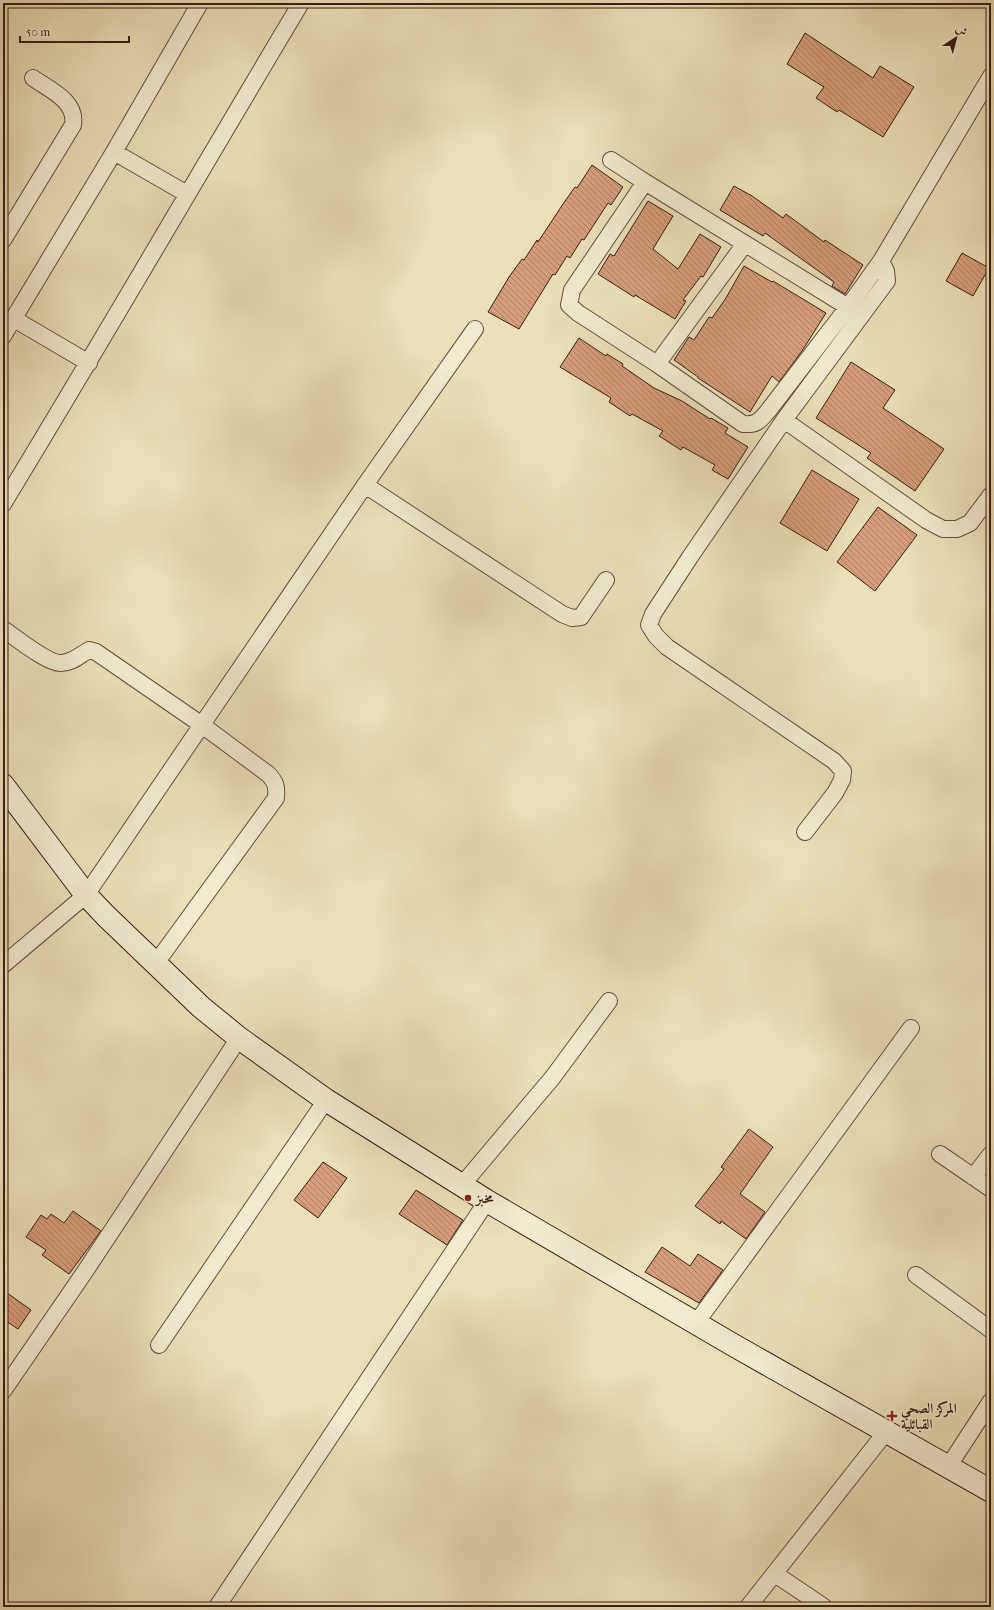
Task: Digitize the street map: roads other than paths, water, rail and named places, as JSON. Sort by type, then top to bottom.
[{"type":"main road","points":[[3,785],[86,895],[201,1007],[239,1038],[326,1100],[486,1201],[991,1491]]},
{"type":"street","points":[[3,336],[114,152],[200,3]]},
{"type":"street","points":[[3,504],[89,363],[187,194],[301,3]]},
{"type":"street","points":[[645,182],[572,290],[569,305],[578,313],[657,364],[743,424],[752,425],[757,423],[768,411],[848,307],[881,261],[991,76]]},
{"type":"street","points":[[3,240],[73,125],[74,118],[72,108],[64,99],[33,78]]},
{"type":"street","points":[[114,152],[187,194]]},
{"type":"street","points":[[611,160],[744,245],[848,307]]},
{"type":"street","points":[[657,364],[744,245]]},
{"type":"street","points":[[805,832],[835,793],[842,780],[843,771],[834,761],[667,647],[656,636],[649,625],[653,614],[784,420],[887,281],[886,271],[881,261]]},
{"type":"street","points":[[14,318],[89,363]]},
{"type":"street","points":[[3,965],[86,895],[365,485],[475,329]]},
{"type":"street","points":[[784,420],[926,520],[943,529],[957,529],[970,523],[991,495]]},
{"type":"street","points":[[365,485],[562,614],[572,618],[582,617],[606,580]]},
{"type":"street","points":[[3,629],[49,660],[61,663],[74,660],[89,650],[96,652],[202,725],[268,774],[275,782],[277,789],[276,798],[156,963]]},
{"type":"street","points":[[462,1185],[553,1077],[609,1001]]},
{"type":"street","points":[[696,1322],[911,1028]]},
{"type":"street","points":[[3,1391],[84,1273],[239,1038]]},
{"type":"street","points":[[159,1345],[326,1100]]},
{"type":"street","points":[[940,1154],[991,1189]]},
{"type":"street","points":[[973,1177],[991,1154]]},
{"type":"street","points":[[216,1607],[486,1201]]},
{"type":"street","points":[[916,1275],[989,1324]]},
{"type":"street","points":[[948,1466],[991,1402]]},
{"type":"street","points":[[748,1607],[886,1432]]},
{"type":"street","points":[[775,1574],[824,1607]]},
{"type":"place","name":"مخبز","points":[[468,1198]]},
{"type":"place","name":"المركز الصحي القبائلية","points":[[892,1416]]}]
